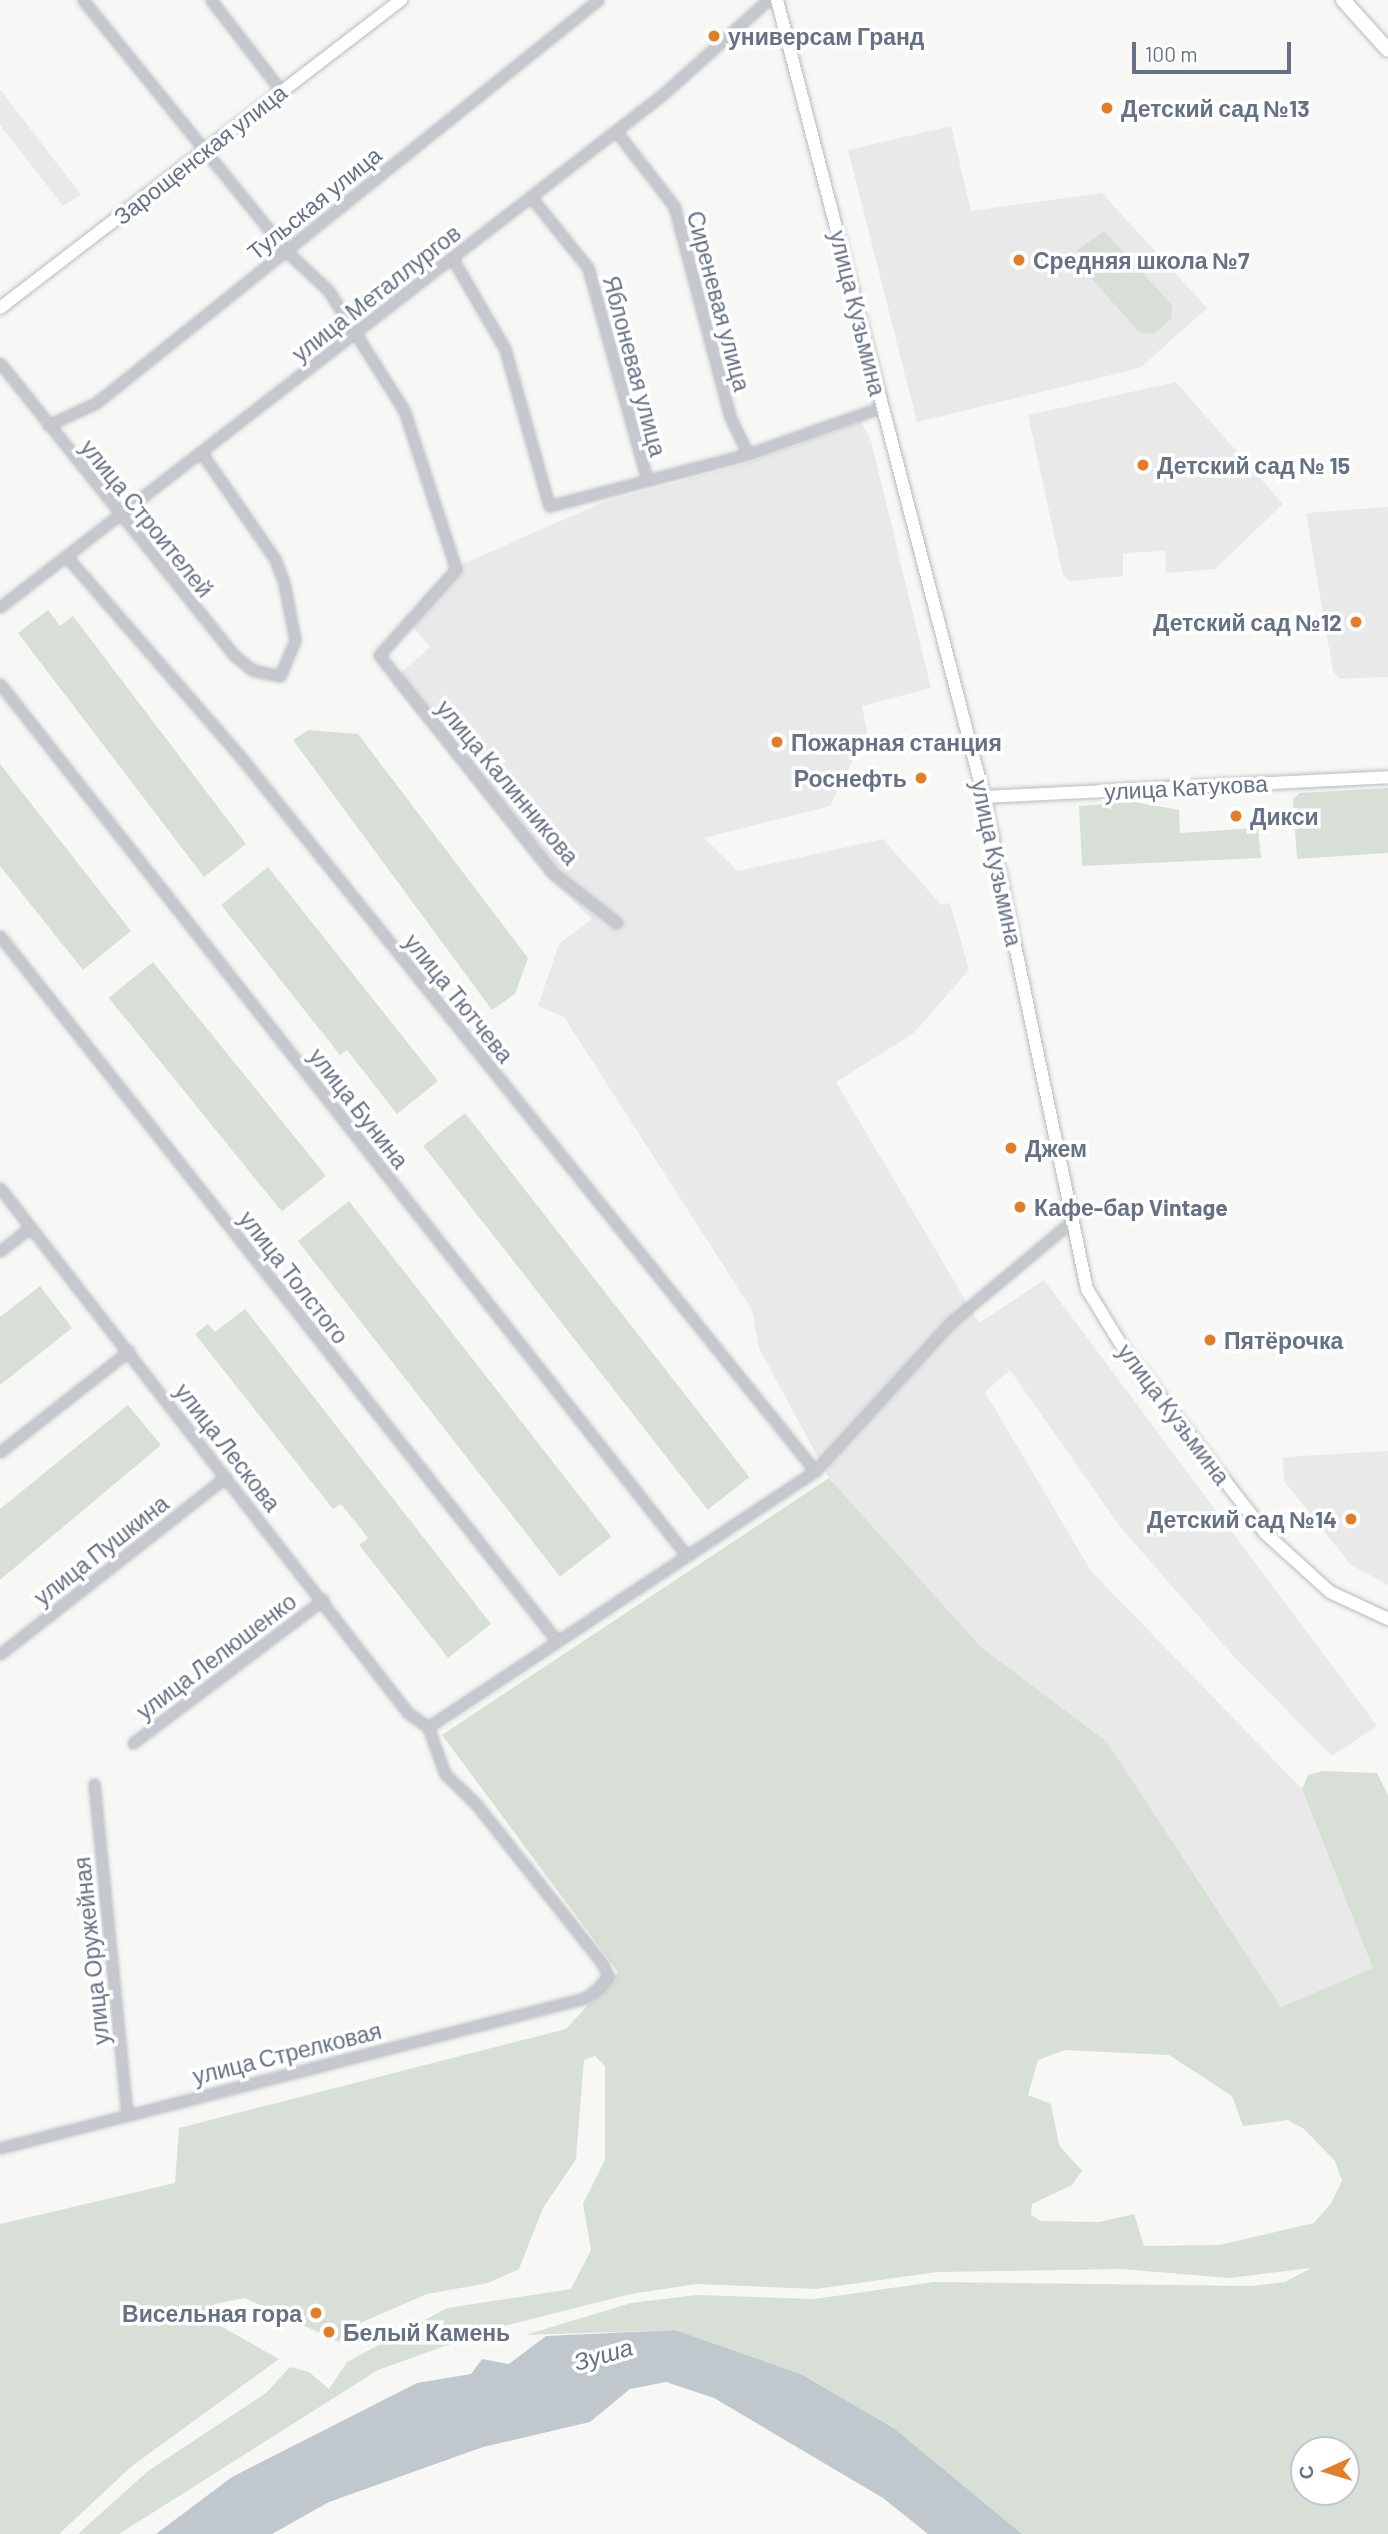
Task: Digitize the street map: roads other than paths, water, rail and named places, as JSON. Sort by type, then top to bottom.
[{"type":"main road","name":"Зарощенская улица","points":[[0,308],[401,0]]},
{"type":"main road","name":"улица Кузьмина","points":[[777,0],[984,797],[1087,1289],[1106,1324],[1258,1523],[1322,1587],[1388,1619]]},
{"type":"main road","points":[[1343,0],[1388,50]]},
{"type":"main road","name":"улица Катукова","points":[[984,797],[1388,778]]},
{"type":"street","points":[[83,0],[286,251],[328,290],[358,332]]},
{"type":"street","points":[[211,0],[281,92]]},
{"type":"street","name":"Тульская улица","points":[[48,425],[96,403],[598,0]]},
{"type":"street","name":"улица Металлургов","points":[[0,607],[615,131],[768,0]]},
{"type":"street","name":"Сиреневая улица","points":[[615,131],[674,206],[730,417],[748,454]]},
{"type":"street","name":"Яблоневая улица","points":[[531,197],[588,268],[647,480]]},
{"type":"street","points":[[452,258],[505,349],[549,506],[748,454],[882,407]]},
{"type":"street","name":"улица Калинникова","points":[[358,332],[404,410],[456,569],[379,655],[553,873],[617,923]]},
{"type":"street","name":"улица Строителей","points":[[0,363],[118,516],[235,656],[252,670],[280,676],[295,640],[284,583],[275,559],[201,452]]},
{"type":"street","name":"улица Тютчева","points":[[66,556],[239,755],[815,1471]]},
{"type":"street","name":"улица Бунина","points":[[0,684],[687,1556]]},
{"type":"street","name":"улица Толстого","points":[[0,936],[557,1641]]},
{"type":"street","name":"улица Лескова","points":[[0,1188],[323,1600],[408,1713],[428,1727]]},
{"type":"street","points":[[428,1727],[815,1471],[950,1323],[1072,1221]]},
{"type":"street","points":[[0,1251],[29,1228]]},
{"type":"street","points":[[0,1452],[129,1351]]},
{"type":"street","name":"улица Пушкина","points":[[0,1654],[226,1477]]},
{"type":"street","name":"улица Лелюшенко","points":[[133,1743],[323,1600]]},
{"type":"street","name":"улица Стрелковая","points":[[0,2147],[585,1998],[608,1976],[602,1963],[477,1804],[445,1774],[428,1727]]},
{"type":"street","name":"улица Оружейная","points":[[94,1784],[127,2113]]},
{"type":"water","name":"Зуша","points":[[675,2330],[801,2374],[895,2429],[1022,2534],[928,2534],[883,2498],[714,2398],[666,2382],[630,2389],[590,2422],[483,2447],[329,2502],[272,2534],[156,2534],[232,2477],[417,2383],[471,2374],[482,2359],[509,2364],[546,2336]]},
{"type":"place","name":"универсам Гранд","points":[[714,36]]},
{"type":"place","name":"Детский сад №13","points":[[1107,108]]},
{"type":"place","name":"Средняя школа №7","points":[[1019,260]]},
{"type":"place","name":"Детский сад № 15","points":[[1143,465]]},
{"type":"place","name":"Детский сад №12","points":[[1356,622]]},
{"type":"place","name":"Пожарная станция","points":[[777,742]]},
{"type":"place","name":"Роснефть","points":[[921,778]]},
{"type":"place","name":"Дикси","points":[[1236,816]]},
{"type":"place","name":"Джем","points":[[1011,1148]]},
{"type":"place","name":"Кафе-бар Vintage","points":[[1020,1207]]},
{"type":"place","name":"Пятёрочка","points":[[1210,1340]]},
{"type":"place","name":"Детский сад №14","points":[[1351,1519]]},
{"type":"place","name":"Висельная гора","points":[[316,2313]]},
{"type":"place","name":"Белый Камень","points":[[329,2332]]}]
